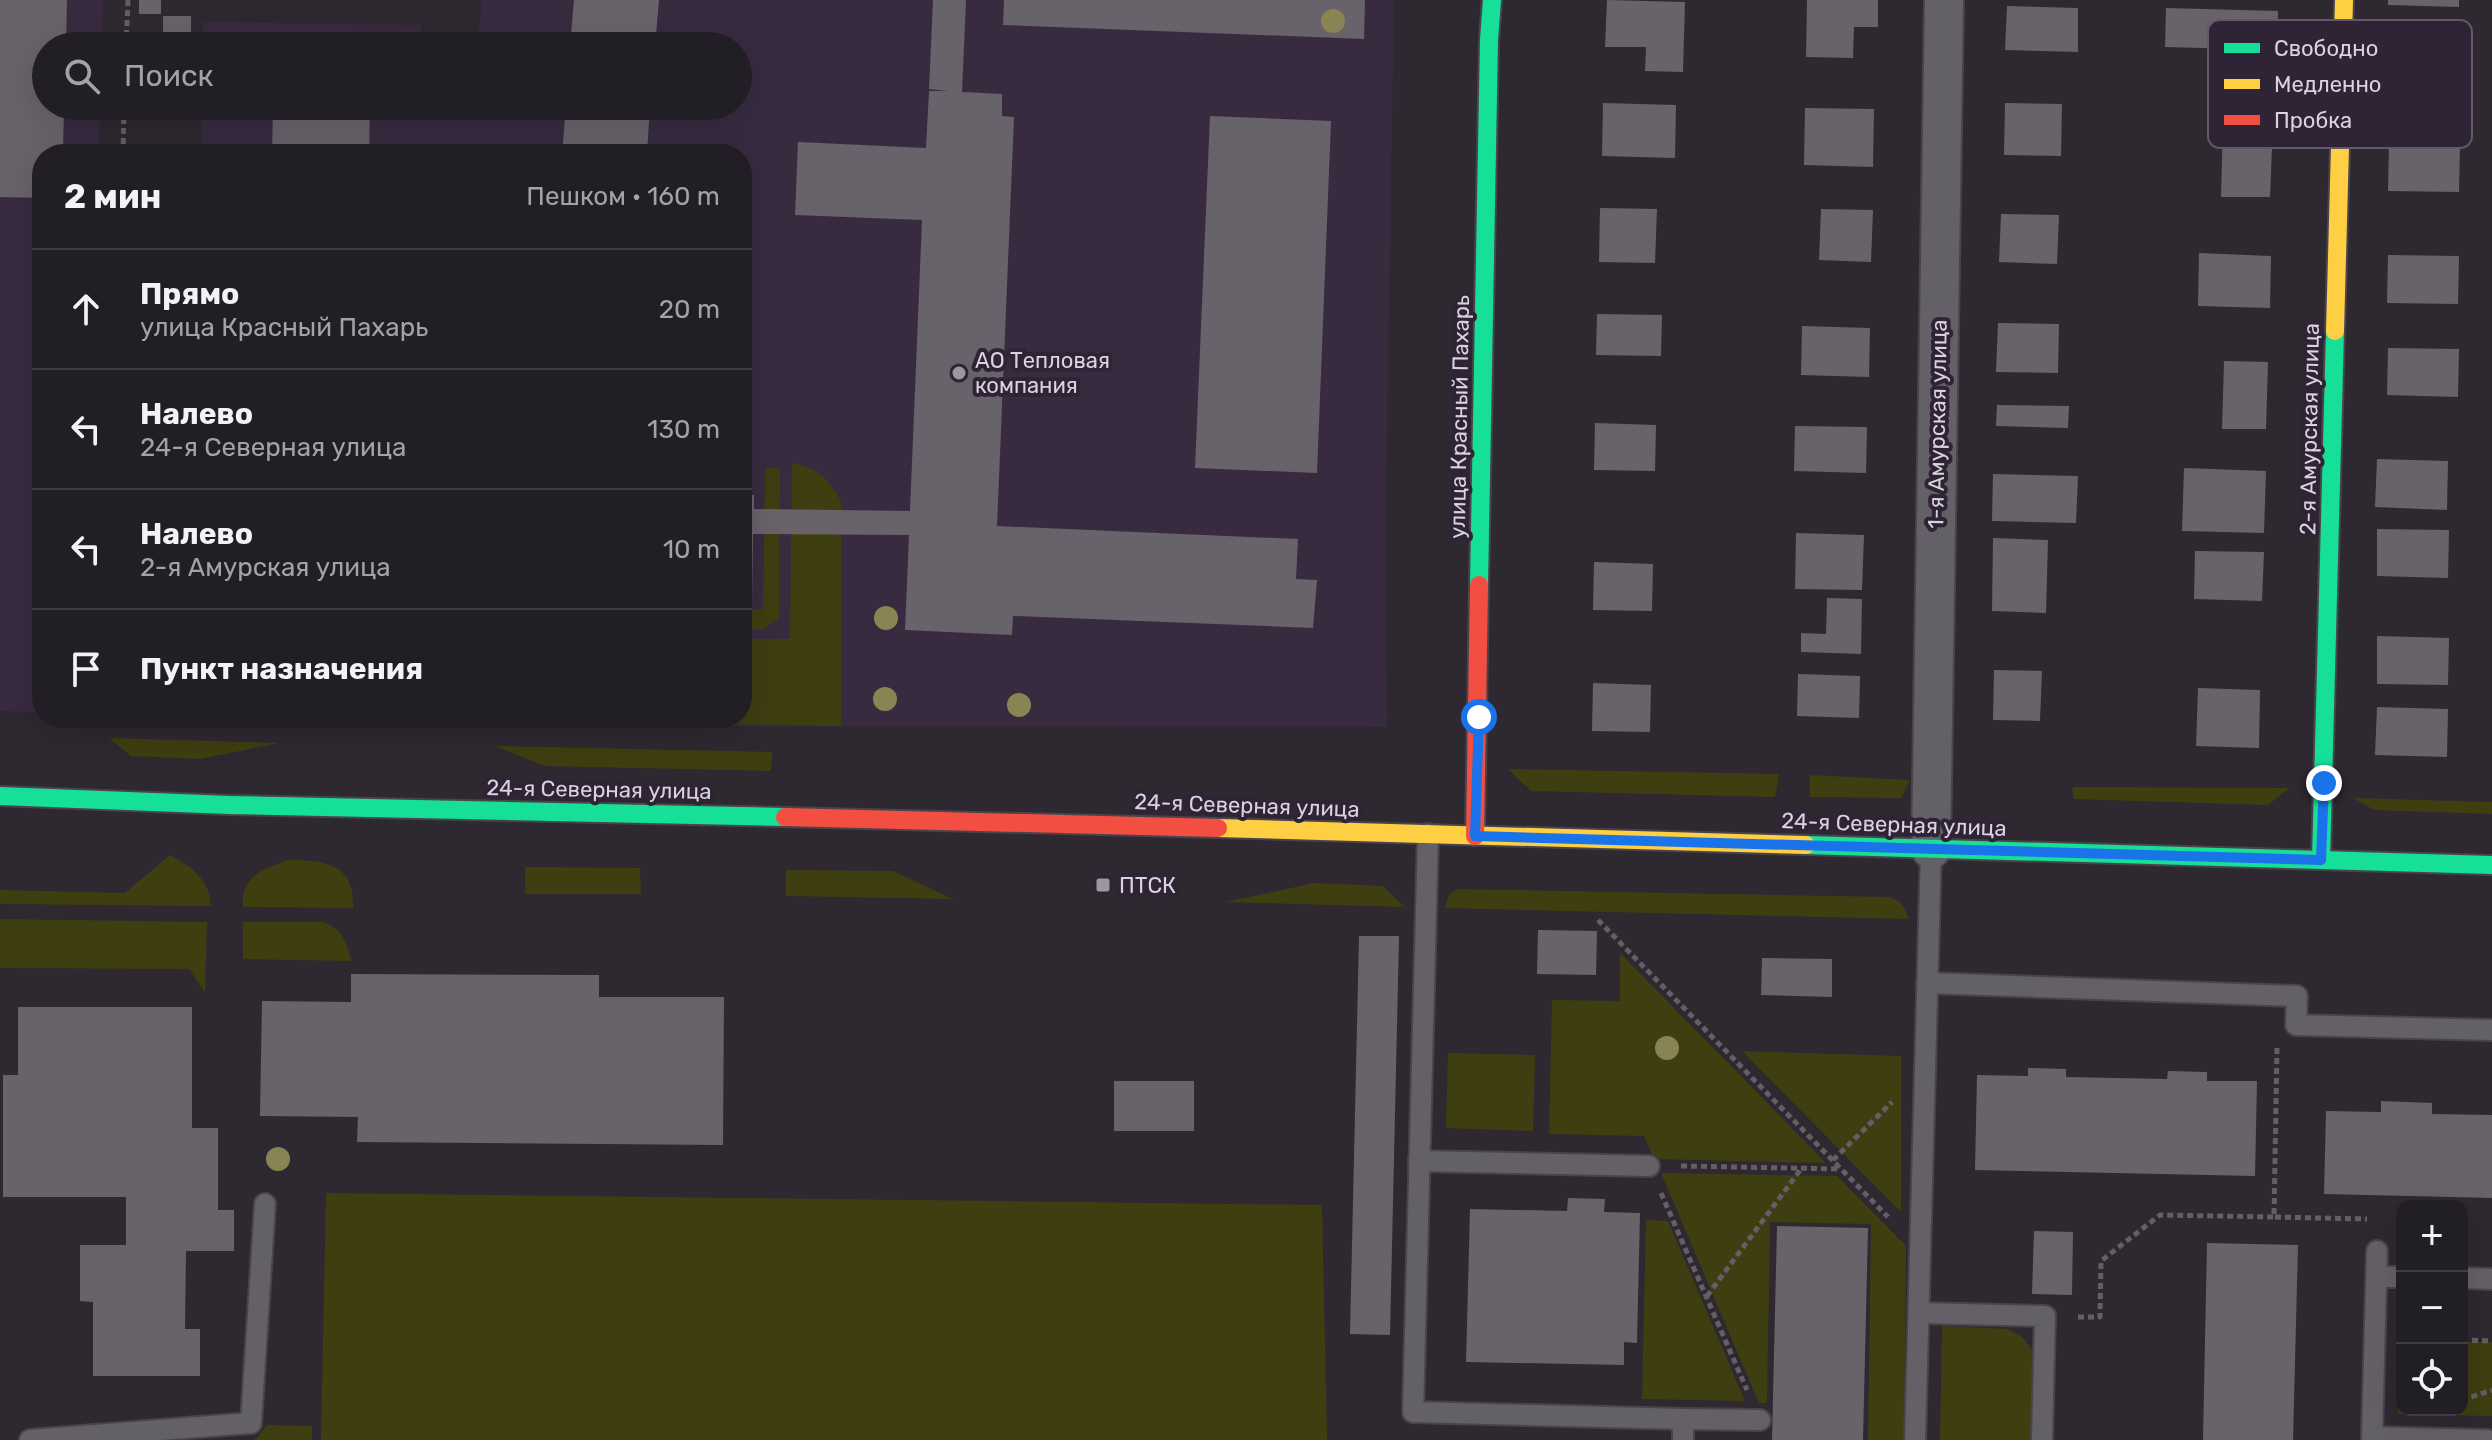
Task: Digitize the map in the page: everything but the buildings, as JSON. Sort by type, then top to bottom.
[{"type":"main road","name":"улица Красный Пахарь","points":[[1475,836],[1492,0]]},
{"type":"main road","name":"2-я Амурская улица","points":[[2343,20],[2344,0]]},
{"type":"main road","name":"2-я Амурская улица","points":[[2321,860],[2340,148]]},
{"type":"main road","name":"24-я Северная улица","points":[[0,796],[229,805],[964,821],[2492,865]]},
{"type":"street","name":"1-я Амурская улица","points":[[1931,849],[1944,0]]},
{"type":"lane","points":[[1428,834],[1413,1412],[1760,1420]]},
{"type":"lane","points":[[1915,1440],[1931,849]]},
{"type":"lane","points":[[1927,983],[2297,996],[2296,1025],[2492,1030]]},
{"type":"lane","points":[[1419,1161],[1649,1166]]},
{"type":"lane","points":[[30,1440],[251,1423],[265,1204]]},
{"type":"lane","points":[[2377,1251],[2372,1439],[2487,1440]]},
{"type":"lane","points":[[2377,1277],[2396,1277]]},
{"type":"lane","points":[[2468,1278],[2492,1279]]},
{"type":"lane","points":[[1919,1313],[2045,1316],[2042,1440]]},
{"type":"lane","points":[[1683,1419],[1683,1440]]},
{"type":"path","points":[[127,32],[128,0]]},
{"type":"path","points":[[123,144],[124,120]]},
{"type":"path","points":[[1598,920],[1920,1251]]},
{"type":"path","points":[[2274,1217],[2278,995]]},
{"type":"path","points":[[1833,1160],[1925,1070]]},
{"type":"path","points":[[1760,1420],[1649,1166],[1841,1169]]},
{"type":"path","points":[[1707,1297],[1802,1168]]},
{"type":"path","points":[[2045,1316],[2100,1317],[2101,1261],[2160,1215],[2377,1219],[2377,1251]]},
{"type":"path","points":[[2468,1340],[2492,1341]]},
{"type":"path","points":[[2468,1398],[2492,1390]]},
{"type":"shaded area","points":[[0,0],[103,0],[102,32],[32,32],[32,120],[100,120],[99,144],[32,144],[32,712],[0,711]]},
{"type":"shaded area","points":[[482,0],[1394,0],[1385,545],[1387,727],[752,726],[752,144],[201,144],[202,120],[752,120],[752,32],[479,32]]},
{"type":"shaded area","points":[[203,22],[421,25],[421,32],[203,32]]},
{"type":"shaded area","points":[[792,463],[821,476],[841,501],[841,726],[752,724],[752,639],[790,639]]},
{"type":"shaded area","points":[[765,468],[780,468],[779,618],[763,630],[752,630],[752,609],[763,609]]},
{"type":"shaded area","points":[[109,738],[279,743],[200,759],[131,756]]},
{"type":"shaded area","points":[[495,746],[772,752],[771,771],[545,766]]},
{"type":"shaded area","points":[[1508,769],[1779,774],[1775,797],[1531,791]]},
{"type":"shaded area","points":[[1810,775],[1910,780],[1901,798],[1810,797]]},
{"type":"shaded area","points":[[2072,787],[2290,788],[2268,805],[2074,799]]},
{"type":"shaded area","points":[[2353,798],[2492,802],[2492,814],[2374,810]]},
{"type":"shaded area","points":[[170,855],[203,881],[211,906],[0,904],[0,890],[125,893]]},
{"type":"shaded area","points":[[288,860],[314,861],[343,873],[349,882],[353,908],[243,907],[246,888],[255,875]]},
{"type":"shaded area","points":[[525,867],[640,868],[641,894],[525,894]]},
{"type":"shaded area","points":[[786,870],[893,871],[953,899],[786,896]]},
{"type":"shaded area","points":[[1314,883],[1383,886],[1405,907],[1225,902]]},
{"type":"shaded area","points":[[1459,889],[1889,897],[1902,905],[1908,919],[1445,908],[1449,894]]},
{"type":"shaded area","points":[[0,919],[207,922],[205,992],[189,969],[0,968]]},
{"type":"shaded area","points":[[243,922],[324,922],[343,937],[351,961],[243,959]]},
{"type":"shaded area","points":[[1620,953],[1826,1163],[1654,1159],[1644,1136],[1549,1134],[1552,1000],[1620,1001]]},
{"type":"shaded area","points":[[1742,1051],[1901,1056],[1901,1212]]},
{"type":"shaded area","points":[[1448,1053],[1535,1055],[1533,1131],[1446,1128]]},
{"type":"shaded area","points":[[1661,1173],[1837,1176],[1906,1246],[1904,1440],[1868,1440],[1871,1224],[1770,1222],[1767,1403],[1759,1403]]},
{"type":"shaded area","points":[[326,1193],[1322,1205],[1327,1440],[321,1440]]},
{"type":"shaded area","points":[[1646,1220],[1668,1221],[1745,1401],[1642,1399]]},
{"type":"shaded area","points":[[1942,1326],[2008,1329],[2022,1337],[2034,1351],[2035,1440],[1940,1440]]},
{"type":"shaded area","points":[[2468,1342],[2492,1342],[2492,1416],[2468,1415]]},
{"type":"shaded area","points":[[267,1425],[312,1426],[312,1440],[255,1440]]},
{"type":"traffic: fast","points":[[1479,585],[1492,0]]},
{"type":"traffic: fast","points":[[2321,860],[2335,331]]},
{"type":"traffic: fast","points":[[0,796],[229,805],[785,817]]},
{"type":"traffic: fast","points":[[1806,845],[2492,865]]},
{"type":"traffic: slow","points":[[2343,20],[2344,0]]},
{"type":"traffic: slow","points":[[2335,331],[2340,148]]},
{"type":"traffic: slow","points":[[1218,828],[1806,845]]},
{"type":"traffic: jam","points":[[1475,836],[1479,585]]},
{"type":"traffic: jam","points":[[785,817],[1218,828]]},
{"type":"place","name":"АО Тепловая компания","points":[[959,373]]},
{"type":"place","name":"ПТСК","points":[[1103,885]]},
{"type":"route","points":[[1479,717],[1475,836],[2321,860],[2324,783]]}]
